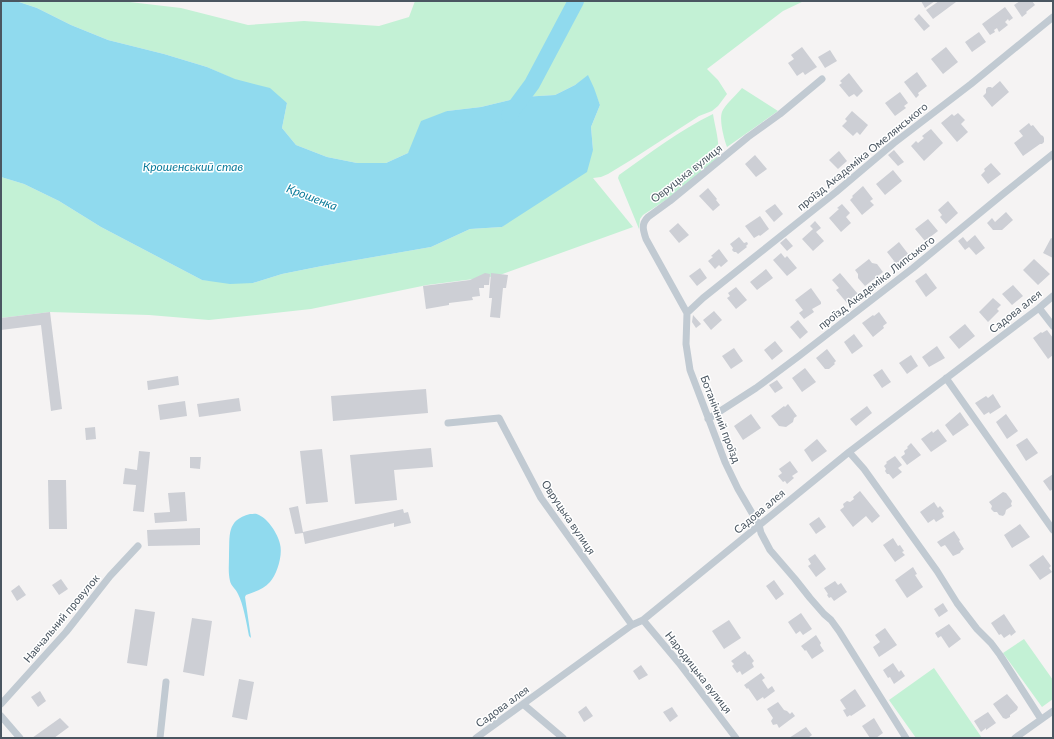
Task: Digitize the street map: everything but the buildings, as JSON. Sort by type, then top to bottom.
[{"type":"street","name":"проїзд Академіка Омелянського","points":[[687,313],[703,298],[836,192],[894,143],[971,84],[1053,17]]},
{"type":"street","name":"Овруцька вулиця","points":[[687,313],[646,239],[643,227],[645,220],[703,175],[748,137],[780,114],[822,79]]},
{"type":"street","name":"проїзд Академіка Липського","points":[[708,419],[761,384],[914,268],[1053,154]]},
{"type":"street","name":"Садова алея","points":[[476,738],[632,625],[643,620],[849,452],[1053,296]]},
{"type":"street","points":[[1038,308],[1053,326]]},
{"type":"street","name":"Ботанічний проїзд","points":[[687,313],[686,344],[692,375],[725,462],[738,489],[759,525],[761,533],[770,550],[839,631],[906,738]]},
{"type":"street","points":[[946,378],[1053,530]]},
{"type":"street","name":"Овруцька вулиця","points":[[448,423],[499,418],[541,498],[632,625]]},
{"type":"street","points":[[849,452],[864,469],[937,571],[957,603],[1000,655],[1041,719]]},
{"type":"street","name":"Навчальний провулок","points":[[1,704],[66,632],[110,576],[138,546]]},
{"type":"street","name":"Народицька вулиця","points":[[643,620],[679,663],[736,738]]},
{"type":"street","points":[[160,738],[166,682]]},
{"type":"street","points":[[523,704],[564,738]]},
{"type":"street","points":[[1015,738],[1053,710]]},
{"type":"street","points":[[1,716],[20,738]]},
{"type":"green space","points":[[16,1],[121,1],[181,8],[248,25],[304,21],[379,26],[409,17],[415,1],[804,1],[783,11],[707,69],[718,80],[727,94],[718,106],[712,111],[699,116],[608,174],[593,178],[633,227],[497,276],[427,285],[311,309],[209,320],[149,315],[50,312],[1,318],[1,177],[24,184],[59,201],[101,227],[202,280],[253,283],[282,274],[431,247],[470,229],[502,227],[593,150],[591,127],[600,105],[588,76],[575,85],[555,95],[522,97],[481,107],[447,111],[408,153],[386,163],[357,163],[327,157],[296,145],[282,128],[287,103],[207,67],[164,54],[108,40],[71,25],[37,8]]},
{"type":"green space","points":[[742,88],[778,111],[727,147],[723,135],[721,115],[723,109]]},
{"type":"green space","points":[[713,114],[718,138],[718,155],[716,160],[669,198],[643,215],[640,219],[639,229],[618,178],[619,175],[677,135]]},
{"type":"green space","points":[[1024,639],[1053,680],[1053,699],[1042,707],[1003,653]]},
{"type":"green space","points":[[934,668],[982,738],[916,738],[889,700]]},
{"type":"water","name":"Крошенський став","points":[[1,1],[16,1],[37,8],[71,25],[108,40],[164,54],[207,67],[235,79],[270,88],[287,103],[282,128],[296,145],[327,157],[357,163],[386,163],[408,153],[421,121],[447,111],[481,107],[522,97],[555,95],[575,85],[588,75],[600,105],[591,127],[593,150],[587,172],[502,227],[470,229],[431,247],[282,274],[253,283],[230,284],[202,280],[101,227],[59,201],[24,184],[1,177]]},
{"type":"water","points":[[250,514],[258,514],[269,523],[279,540],[281,548],[279,564],[273,579],[265,587],[246,595],[245,597],[251,638],[249,636],[240,598],[229,578],[229,542],[231,530],[237,520]]},
{"type":"waterway","name":"Крошенка","points":[[509,115],[532,84],[576,1]]}]
